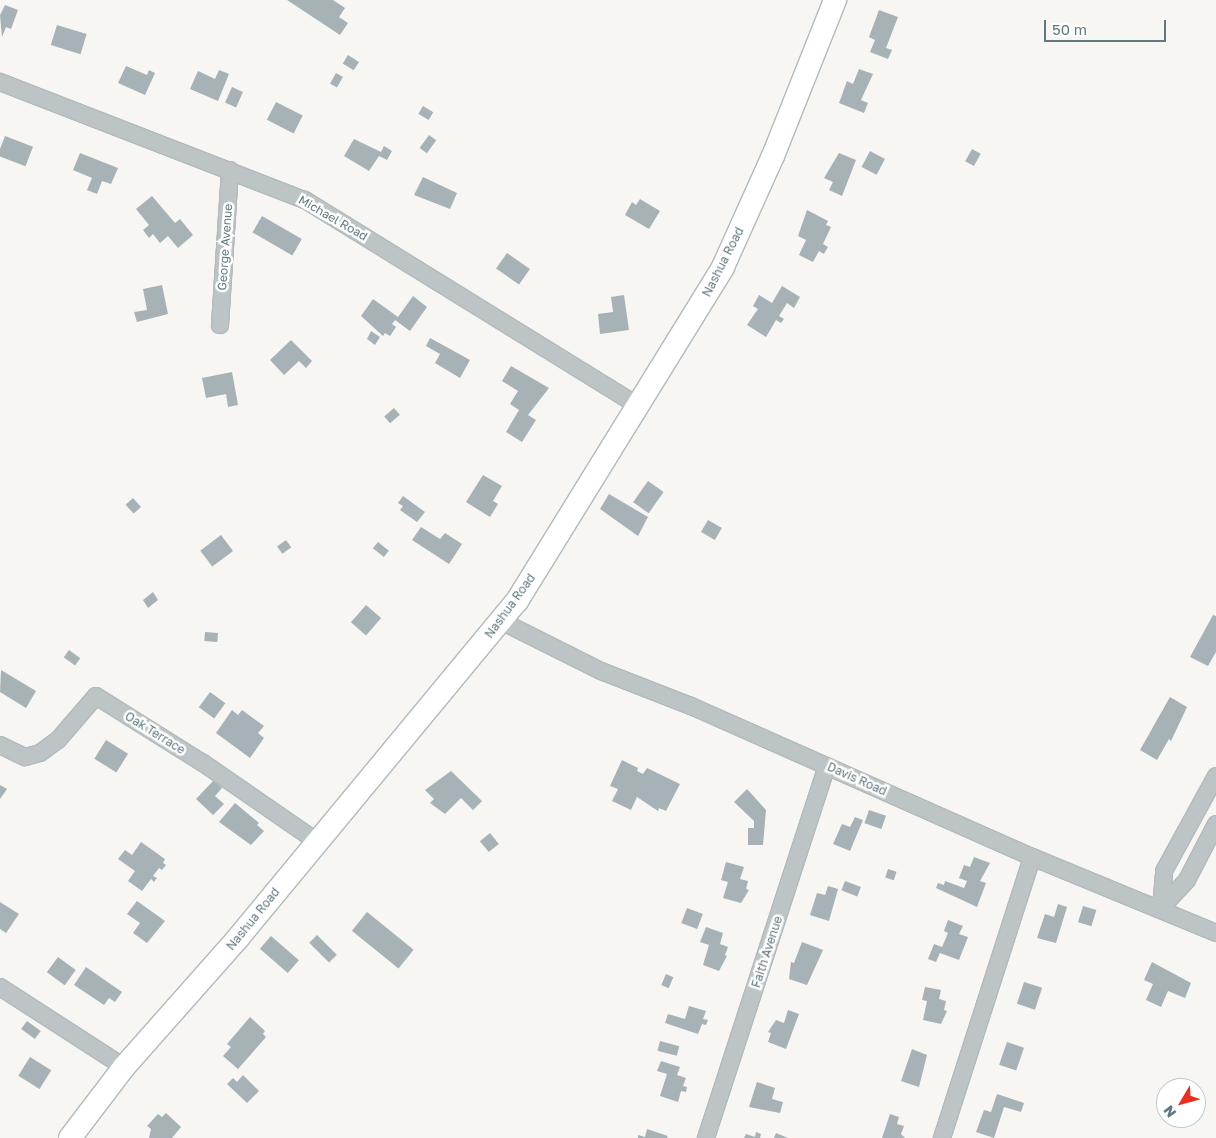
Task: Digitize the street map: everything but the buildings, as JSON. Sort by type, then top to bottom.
[{"type":"main road","name":"Nashua Road","points":[[70,1138],[124,1067],[238,938],[316,841],[517,600],[639,406],[723,267],[773,156],[835,0]]},
{"type":"street","name":"Michael Road","points":[[0,82],[230,170],[321,209],[639,406]]},
{"type":"street","name":"George Avenue","points":[[220,324],[230,170]]},
{"type":"street","name":"Davis Road","points":[[501,621],[601,671],[691,706],[1032,857],[1161,908],[1216,933]]},
{"type":"street","name":"Oak Terrace","points":[[0,745],[25,757],[40,754],[58,740],[96,696],[220,773],[316,841]]},
{"type":"street","name":"Faith Avenue","points":[[706,1138],[827,766]]},
{"type":"street","points":[[1161,908],[1164,871],[1216,776]]},
{"type":"street","points":[[1161,908],[1187,880],[1216,824]]},
{"type":"street","points":[[942,1138],[1032,857]]},
{"type":"street","points":[[0,987],[124,1067]]}]
